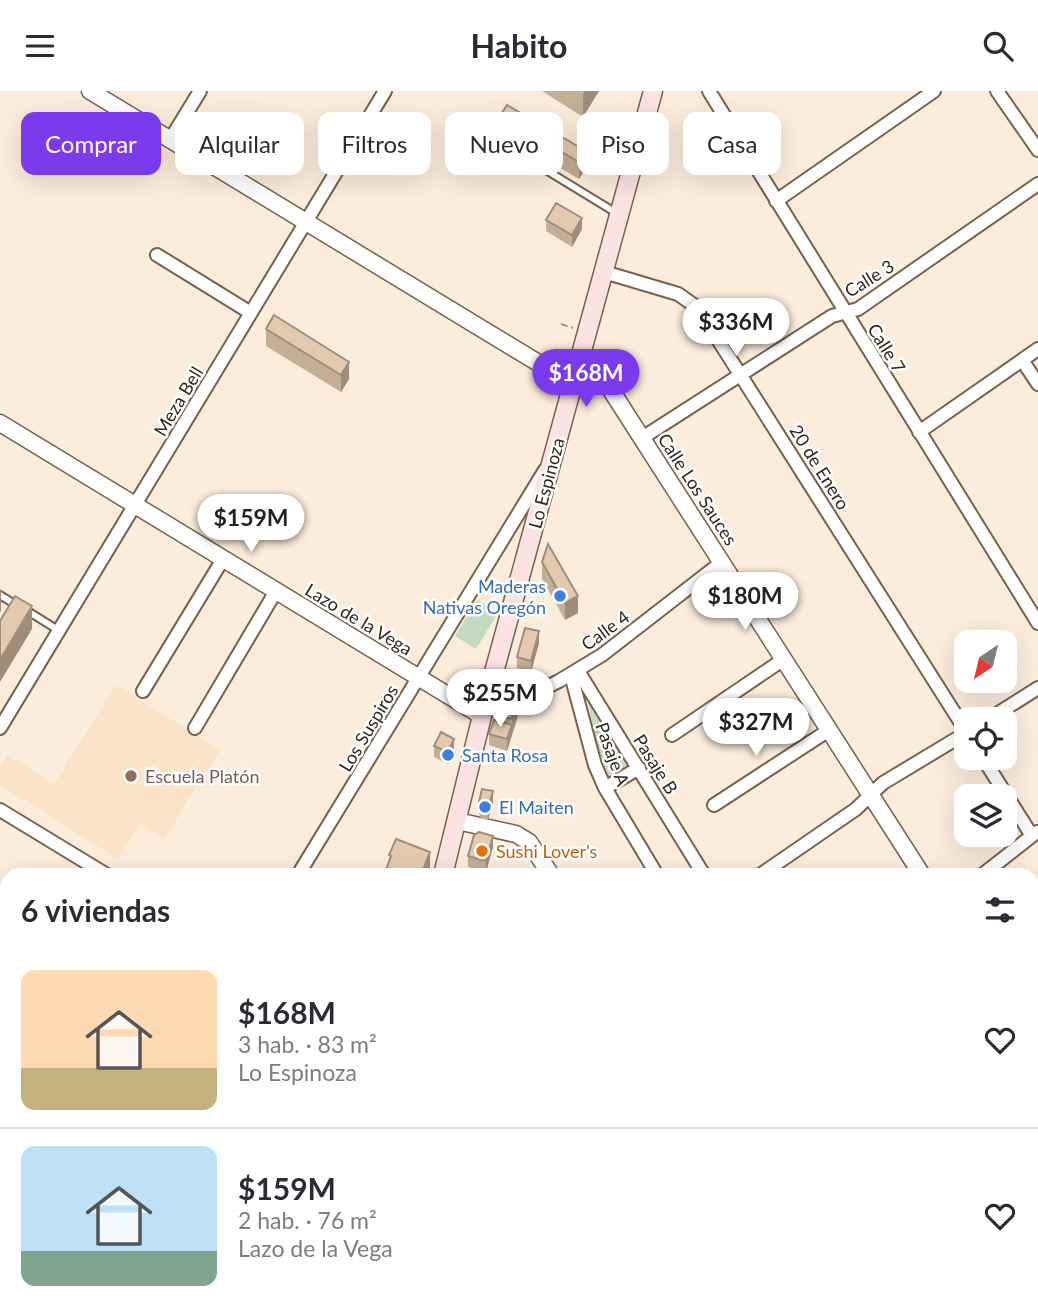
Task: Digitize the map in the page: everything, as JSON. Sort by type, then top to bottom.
[{"type":"main road","name":"Lo Espinoza","points":[[445,868],[482,716],[653,91]]},
{"type":"street","name":"Calle Los Sauces","points":[[90,91],[545,367],[559,373],[588,369],[600,373],[871,795],[913,868]]},
{"type":"street","points":[[170,140],[200,91]]},
{"type":"street","name":"Meza Bell","points":[[0,728],[385,91]]},
{"type":"street","points":[[776,201],[934,91]]},
{"type":"street","points":[[996,91],[1038,150]]},
{"type":"street","name":"Calle 7","points":[[714,93],[844,313],[1038,623]]},
{"type":"street","name":"Calle 3","points":[[642,438],[832,316],[858,309],[1038,184]]},
{"type":"street","points":[[157,255],[251,313]]},
{"type":"street","name":"20 de Enero","points":[[604,272],[670,291],[691,302],[704,315],[954,713]]},
{"type":"street","points":[[919,432],[1038,349]]},
{"type":"street","points":[[1022,360],[1038,384]]},
{"type":"street","name":"Lazo de la Vega","points":[[0,423],[482,716]]},
{"type":"street","name":"Los Suspiros","points":[[303,868],[554,455]]},
{"type":"street","points":[[144,691],[223,559]]},
{"type":"street","name":"Calle 4","points":[[494,674],[528,685],[542,686],[574,673],[619,643],[722,562]]},
{"type":"street","points":[[195,728],[276,591]]},
{"type":"street","points":[[672,735],[784,659]]},
{"type":"street","name":"Pasaje B","points":[[574,673],[639,768],[700,868]]},
{"type":"street","name":"Pasaje A","points":[[574,673],[595,765],[605,788],[653,868]]},
{"type":"street","points":[[1008,707],[1038,688]]},
{"type":"street","points":[[714,805],[829,730]]},
{"type":"street","points":[[771,868],[856,809],[883,783],[954,739]]},
{"type":"street","points":[[605,788],[639,768]]},
{"type":"street","points":[[991,770],[1035,834],[991,868]]},
{"type":"street","points":[[0,810],[95,868]]},
{"type":"street","points":[[457,821],[525,838],[546,868]]},
{"type":"lane","points":[[554,175],[620,215]]},
{"type":"lane","points":[[0,595],[59,631]]},
{"type":"path","points":[[561,324],[579,330]]},
{"type":"shaded area","name":"Escuela Platón","points":[[116,685],[220,750],[164,839],[140,824],[118,859],[0,785],[0,768],[8,755],[54,784]]},
{"type":"green space","points":[[477,600],[498,613],[476,649],[455,636]]},
{"type":"green space","points":[[586,688],[633,767],[607,781],[599,766]]},
{"type":"building","points":[[507,105],[519,112],[503,112]]},
{"type":"building","points":[[563,138],[577,146],[577,161],[563,153]]},
{"type":"building","points":[[556,203],[582,218],[572,235],[546,220]]},
{"type":"building","points":[[274,315],[349,362],[341,375],[266,329]]},
{"type":"building","points":[[548,544],[578,596],[565,603],[542,562]]},
{"type":"building","points":[[15,596],[32,606],[0,660],[0,621]]},
{"type":"building","points":[[525,628],[539,631],[531,661],[517,657]]},
{"type":"building","points":[[511,672],[525,676],[512,719],[498,715]]},
{"type":"building","points":[[494,720],[512,725],[507,739],[489,734]]},
{"type":"building","points":[[441,732],[454,739],[448,752],[434,746]]},
{"type":"building","points":[[482,789],[493,791],[488,808],[481,806],[479,802]]},
{"type":"building","points":[[479,832],[493,836],[486,861],[468,856],[474,835]]},
{"type":"building","points":[[396,839],[430,852],[424,868],[387,868],[391,856],[389,855]]},
{"type":"place","name":"Maderas Nativas Oregón","points":[[560,596]]},
{"type":"place","name":"Santa Rosa","points":[[448,755]]},
{"type":"place","name":"Escuela Platón","points":[[131,776]]},
{"type":"place","name":"El Maiten","points":[[485,807]]},
{"type":"place","name":"Sushi Lover's","points":[[482,851]]}]
